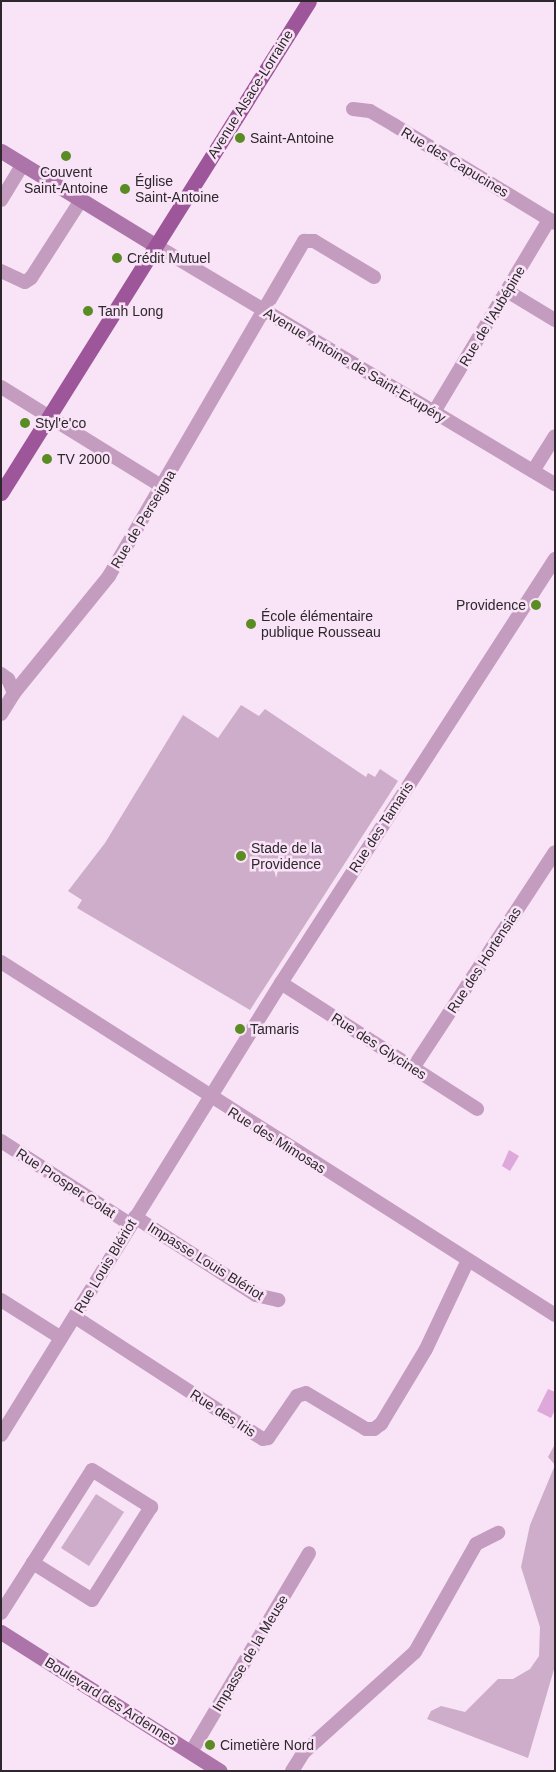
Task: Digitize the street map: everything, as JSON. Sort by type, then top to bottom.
[{"type":"main road","name":"Avenue Alsace-Lorraine","points":[[1,493],[51,417],[154,246],[309,1]]},
{"type":"main road","points":[[1,151],[154,246]]},
{"type":"main road","name":"Boulevard des Ardennes","points":[[1,1632],[220,1771]]},
{"type":"street","name":"Rue des Capucines","points":[[353,108],[370,111],[552,222]]},
{"type":"street","points":[[1,200],[23,164]]},
{"type":"street","points":[[1,271],[25,282],[31,278],[81,200]]},
{"type":"street","name":"Rue de l'Aubépine","points":[[434,412],[507,291],[552,222]]},
{"type":"street","name":"Rue de Perseigna","points":[[1,714],[14,693],[95,597],[163,488],[304,241],[314,241],[374,276]]},
{"type":"street","name":"Avenue Antoine de Saint-Exupéry","points":[[154,246],[555,484]]},
{"type":"street","points":[[507,291],[555,320]]},
{"type":"street","points":[[1,387],[163,488]]},
{"type":"street","points":[[533,471],[555,436]]},
{"type":"street","name":"Rue des Tamaris","points":[[209,1097],[555,558]]},
{"type":"street","points":[[1,674],[8,679],[14,693]]},
{"type":"street","name":"Rue des Hortensias","points":[[414,1068],[555,852]]},
{"type":"street","name":"Rue des Mimosas","points":[[1,962],[209,1097],[555,1314]]},
{"type":"street","name":"Rue des Glycines","points":[[281,983],[477,1109]]},
{"type":"street","name":"Rue Louis Blériot","points":[[1,1435],[75,1318],[209,1097]]},
{"type":"street","name":"Rue Prosper Colat","points":[[1,1141],[133,1221]]},
{"type":"street","name":"Impasse Louis Blériot","points":[[133,1221],[256,1295],[278,1300]]},
{"type":"street","name":"Rue des Iris","points":[[75,1318],[263,1439],[268,1438],[297,1396],[306,1393],[366,1429],[374,1429],[381,1424],[426,1348],[468,1260]]},
{"type":"street","points":[[1,1300],[61,1338]]},
{"type":"street","points":[[1,1612],[92,1470],[151,1507],[92,1600],[33,1563]]},
{"type":"street","points":[[292,1771],[304,1752],[415,1652],[476,1544],[498,1532]]},
{"type":"street","name":"Impasse de la Meuse","points":[[192,1752],[309,1554]]},
{"type":"shaded area","name":"Stade de la Providence","points":[[241,705],[259,716],[265,709],[366,777],[368,773],[375,777],[380,769],[398,781],[250,1010],[77,908],[82,900],[68,891],[105,843],[183,715],[218,738]]},
{"type":"shaded area","points":[[509,1150],[519,1156],[510,1171],[502,1166]]},
{"type":"shaded area","points":[[548,1389],[555,1392],[555,1410],[551,1418],[537,1411]]},
{"type":"shaded area","points":[[555,1444],[555,1465],[548,1457]]},
{"type":"shaded area","points":[[555,1465],[555,1666],[528,1758],[427,1719],[431,1711],[441,1706],[465,1712],[498,1679],[513,1679],[530,1669],[539,1656],[540,1627],[521,1567],[530,1525]]},
{"type":"shaded area","points":[[96,1494],[124,1512],[89,1566],[61,1548]]},
{"type":"place","name":"Saint-Antoine","points":[[240,138]]},
{"type":"place","name":"Couvent Saint-Antoine","points":[[66,156]]},
{"type":"place","name":"Église Saint-Antoine","points":[[125,189]]},
{"type":"place","name":"Crédit Mutuel","points":[[117,258]]},
{"type":"place","name":"Tanh Long","points":[[88,311]]},
{"type":"place","name":"Styl'e'co","points":[[25,423]]},
{"type":"place","name":"TV 2000","points":[[47,459]]},
{"type":"place","name":"Providence","points":[[536,605]]},
{"type":"place","name":"École élémentaire publique Rousseau","points":[[251,624]]},
{"type":"place","name":"Stade de la Providence","points":[[241,856]]},
{"type":"place","name":"Tamaris","points":[[240,1029]]},
{"type":"place","name":"Cimetière Nord","points":[[210,1745]]}]
